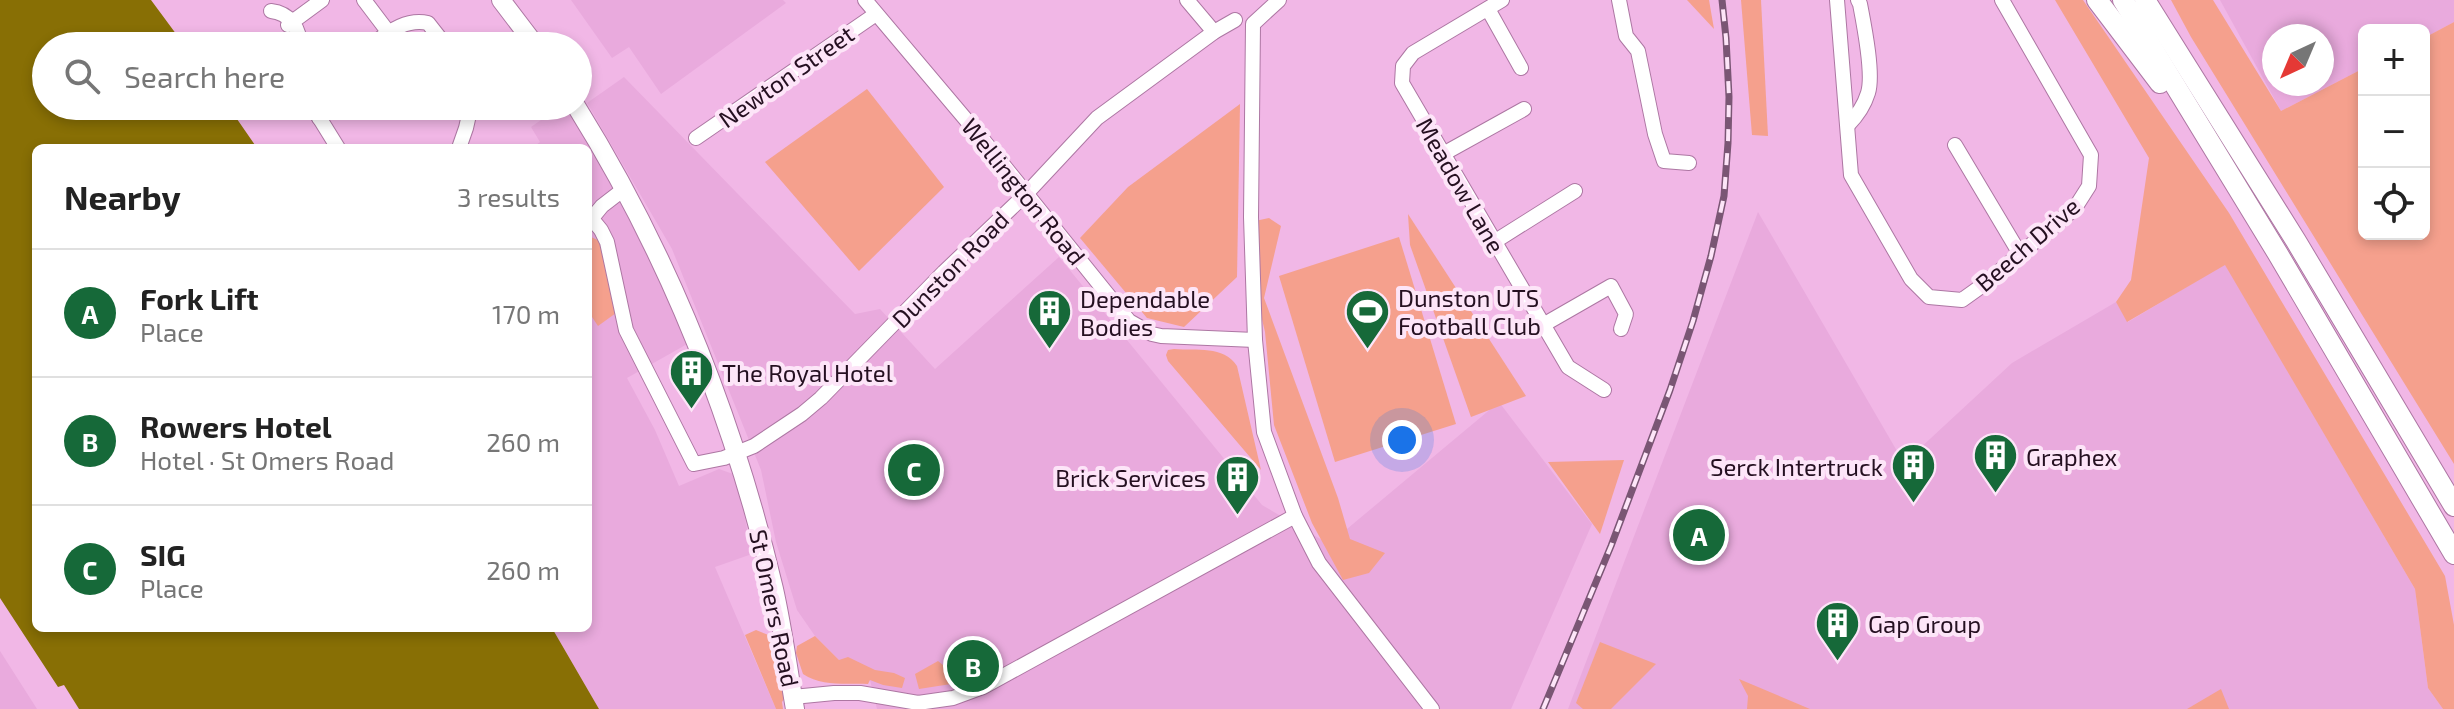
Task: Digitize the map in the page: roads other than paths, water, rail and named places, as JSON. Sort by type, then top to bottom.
[{"type":"highway","points":[[2097,0],[2221,162]]},
{"type":"highway","points":[[2123,0],[2278,254],[2454,554]]},
{"type":"highway","points":[[2145,0],[2242,151],[2454,506]]},
{"type":"highway","points":[[2160,0],[2242,151]]},
{"type":"main road","points":[[501,0],[525,32]]},
{"type":"main road","name":"St Omers Road","points":[[584,120],[645,226],[695,337],[737,453],[774,591],[794,703]]},
{"type":"street","points":[[290,24],[322,0]]},
{"type":"street","points":[[364,0],[388,32]]},
{"type":"street","name":"Wellington Road","points":[[865,0],[1129,321],[1161,336],[1255,340]]},
{"type":"street","points":[[1187,0],[1214,32]]},
{"type":"street","points":[[1279,0],[1253,24],[1251,217],[1255,340],[1264,432],[1295,516],[1319,563],[1432,709]]},
{"type":"street","name":"Meadow Lane","points":[[1502,0],[1413,53],[1403,66],[1402,83],[1568,367],[1604,390]]},
{"type":"street","points":[[1619,0],[1626,36],[1638,51],[1655,134],[1664,161],[1689,163]]},
{"type":"street","name":"Beech Drive","points":[[1837,0],[1851,175],[1911,279],[1929,297],[1962,300],[2075,208],[2089,186],[2091,155],[2002,0]]},
{"type":"street","points":[[1848,125],[1860,112],[1869,90],[1867,49],[1858,0]]},
{"type":"street","points":[[1488,9],[1521,68]]},
{"type":"street","points":[[271,11],[284,15],[296,32]]},
{"type":"street","name":"Newton Street","points":[[696,138],[876,14]]},
{"type":"street","name":"Dunston Road","points":[[592,223],[601,230],[607,242],[626,330],[694,464],[737,453],[766,440],[821,398],[944,272],[1026,194],[1097,118],[1235,20]]},
{"type":"street","points":[[391,32],[410,22],[422,22],[436,32]]},
{"type":"street","points":[[1443,154],[1524,109]]},
{"type":"street","points":[[320,120],[335,144]]},
{"type":"street","points":[[460,144],[468,120]]},
{"type":"street","points":[[1955,145],[2020,254]]},
{"type":"street","points":[[592,218],[602,206],[624,189]]},
{"type":"street","points":[[1494,242],[1575,191]]},
{"type":"street","points":[[1543,325],[1611,286],[1626,314],[1621,329]]},
{"type":"street","name":"St Omers Road","points":[[794,703],[834,693],[860,693],[918,703],[953,698],[983,687],[1295,516]]},
{"type":"railway","points":[[1543,709],[1611,546],[1670,390],[1711,256],[1724,196],[1728,143],[1729,97],[1722,0]]},
{"type":"place","name":"Dunston UTS Football Club","points":[[1367,350]]},
{"type":"place","name":"Dependable Bodies","points":[[1049,351]]},
{"type":"place","name":"The Royal Hotel","points":[[691,411]]},
{"type":"place","name":"SIG","points":[[914,470]]},
{"type":"place","name":"Graphex","points":[[1995,495]]},
{"type":"place","name":"Serck Intertruck","points":[[1914,505]]},
{"type":"place","name":"Brick Services","points":[[1237,516]]},
{"type":"place","name":"Fork Lift","points":[[1699,535]]},
{"type":"place","name":"Gap Group","points":[[1837,662]]},
{"type":"place","name":"Rowers Hotel","points":[[973,666]]}]
